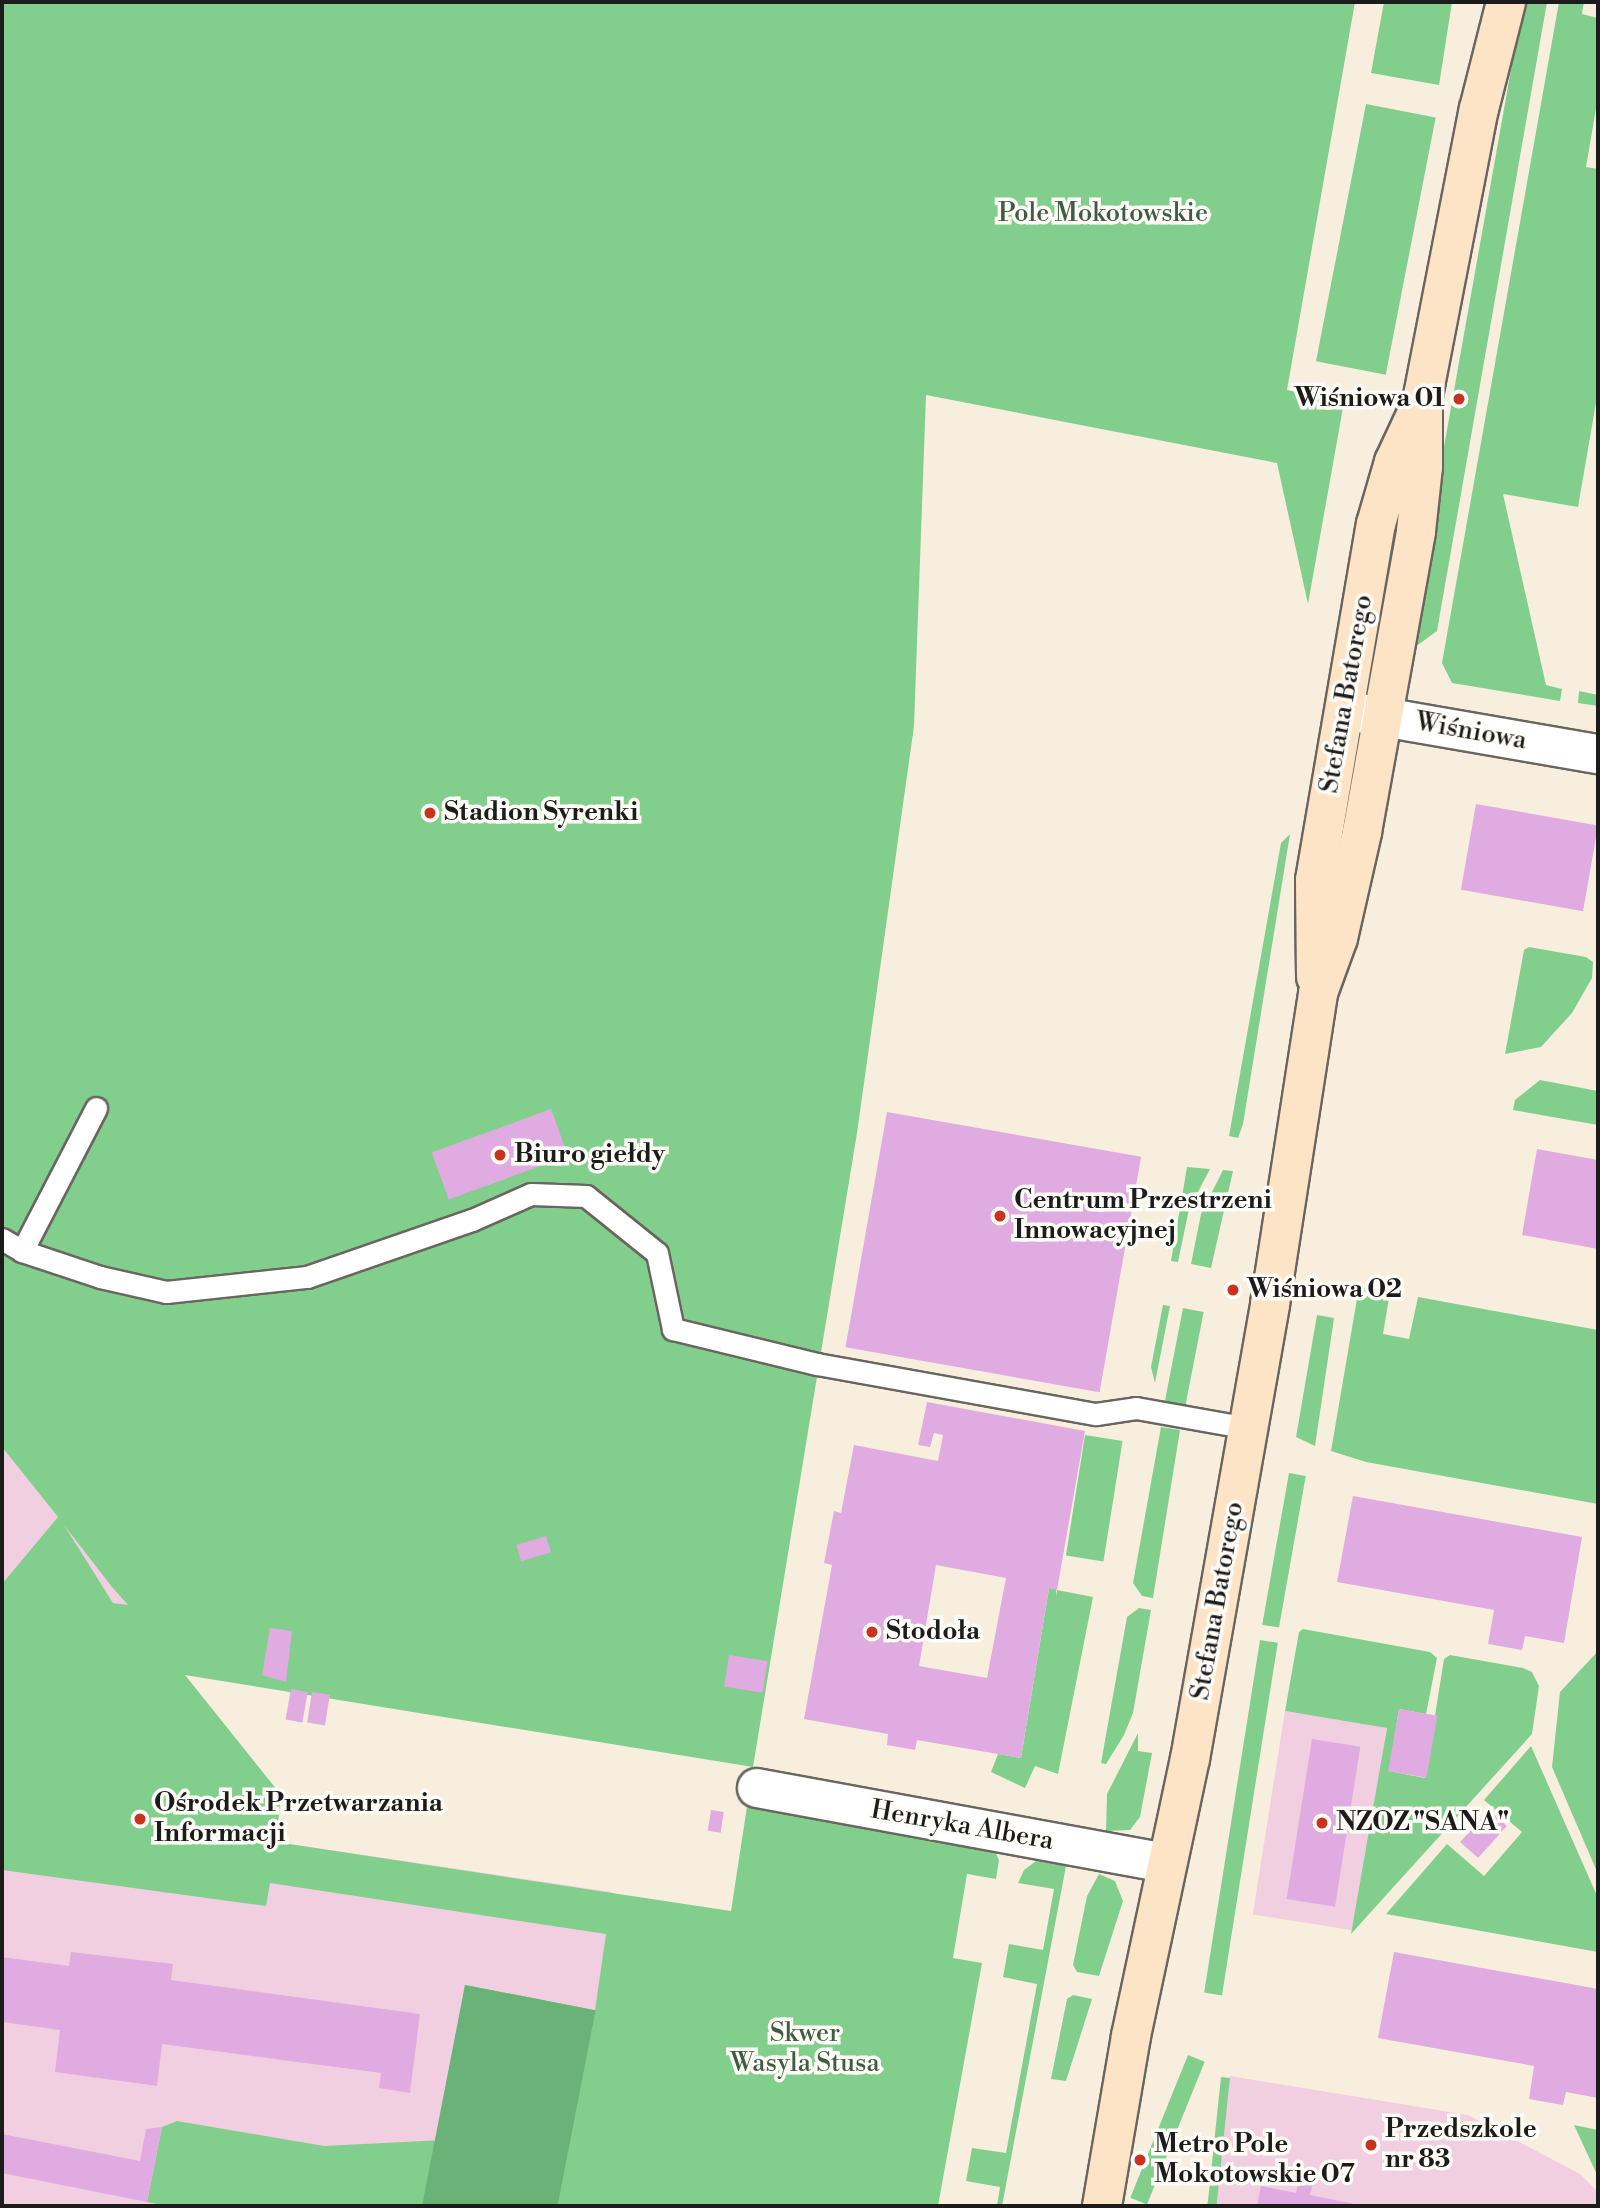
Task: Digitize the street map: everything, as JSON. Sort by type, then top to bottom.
[{"type":"street","name":"Stefana Batorego","points":[[1479,109],[1485,2]]},
{"type":"street","name":"Stefana Batorego","points":[[1102,2206],[1166,1863],[1191,1759],[1318,993],[1353,882],[1416,531],[1423,467],[1422,404],[1479,109],[1506,2]]},
{"type":"street","name":"Stefana Batorego","points":[[1318,993],[1315,880],[1376,524],[1394,462],[1422,404]]},
{"type":"street","name":"Wiśniowa","points":[[1344,711],[1598,754]]},
{"type":"street","name":"Henryka Albera","points":[[757,1788],[1166,1863]]},
{"type":"lane","points":[[22,1251],[96,1108]]},
{"type":"lane","points":[[2,1239],[22,1251],[166,1292],[307,1277],[472,1220],[531,1194],[586,1196],[657,1253],[673,1329],[817,1364],[1096,1414],[1136,1408],[1248,1428]]},
{"type":"shaded area","name":"Ośrodek Przetwarzania Informacji","points":[[2,1447],[281,1795],[276,1842],[612,1892],[569,2206],[2,2206]]},
{"type":"shaded area","points":[[1285,1711],[1387,1727],[1355,1931],[1253,1914]]},
{"type":"shaded area","name":"Przedszkole nr 83","points":[[1230,2076],[1468,2115],[1580,2174],[1597,2191],[1598,2206],[1207,2206]]},
{"type":"green space","points":[[2,2],[1355,2],[1287,390],[1344,402],[1308,604],[1277,463],[926,395],[914,726],[857,1133],[753,1767],[185,1675],[281,1795],[276,1842],[731,1911],[748,1800],[993,1848],[999,1860],[996,1879],[967,1874],[953,1958],[982,1963],[938,2206],[168,2206],[147,2202],[162,2127],[177,2121],[324,2146],[443,2140],[465,1985],[595,2010],[606,1934],[270,1883],[266,1906],[2,1870],[2,1584],[58,1517],[2,1447]],"holes":[[[64,1525],[128,1605],[113,1603]]]},
{"type":"green space","points":[[1384,2],[1452,2],[1439,85],[1371,73]]},
{"type":"green space","points":[[1523,2],[1547,2],[1437,631],[1415,647],[1409,644]]},
{"type":"green space","points":[[1559,2],[1584,2],[1582,14],[1598,18],[1598,97],[1586,167],[1598,169],[1598,391],[1578,507],[1503,494],[1546,685],[1562,689],[1560,701],[1452,683],[1442,663]]},
{"type":"green space","points":[[1366,104],[1436,118],[1386,375],[1316,361]]},
{"type":"green space","points":[[1579,691],[1598,695],[1598,706],[1578,703]]},
{"type":"green space","points":[[1290,834],[1243,1124],[1238,1138],[1229,1136],[1281,843]]},
{"type":"green space","points":[[1529,947],[1586,957],[1593,962],[1592,978],[1572,1013],[1541,1047],[1505,1054],[1524,950]]},
{"type":"green space","points":[[1540,1080],[1598,1091],[1598,1125],[1513,1110],[1515,1100]]},
{"type":"green space","points":[[1187,1167],[1210,1169],[1189,1209],[1178,1262],[1171,1261]]},
{"type":"green space","points":[[1223,1170],[1233,1171],[1211,1268],[1191,1264],[1201,1214]]},
{"type":"green space","points":[[1359,1287],[1390,1292],[1383,1334],[1409,1339],[1418,1297],[1598,1330],[1598,1504],[1366,1462],[1331,1451]]},
{"type":"green space","points":[[1163,1305],[1170,1306],[1155,1383],[1151,1367]]},
{"type":"green space","points":[[1183,1308],[1204,1312],[1185,1406],[1165,1402]]},
{"type":"green space","points":[[1317,1315],[1334,1318],[1315,1446],[1296,1437]]},
{"type":"green space","points":[[1161,1427],[1180,1430],[1153,1598],[1142,1596],[1133,1583]]},
{"type":"green space","points":[[1085,1435],[1123,1441],[1103,1561],[1066,1555]]},
{"type":"green space","points":[[1289,1473],[1306,1476],[1279,1628],[1262,1625]]},
{"type":"green space","points":[[1049,1588],[1056,1589],[1056,1597],[1057,1590],[1093,1597],[1058,1774],[1035,1766],[1025,1788],[991,1772],[998,1754],[1021,1758]]},
{"type":"green space","points":[[1139,1608],[1151,1610],[1133,1713],[1124,1735],[1106,1764],[1101,1763],[1127,1617]]},
{"type":"green space","points":[[1303,1629],[1430,1652],[1437,1658],[1426,1714],[1399,1709],[1389,1771],[1425,1778],[1444,1659],[1450,1655],[1523,1668],[1532,1672],[1539,1686],[1532,1734],[1351,1934],[1387,1728],[1285,1711],[1299,1632]]},
{"type":"green space","points":[[1260,1640],[1278,1643],[1222,1995],[1204,1993]]},
{"type":"green space","points":[[1598,1651],[1598,1874],[1552,1767],[1560,1692]]},
{"type":"green space","points":[[1138,1733],[1138,1751],[1152,1753],[1140,1817],[1130,1830],[1106,1831],[1107,1794]]},
{"type":"green space","points":[[1531,1746],[1598,1898],[1598,1952],[1386,1914],[1447,1844],[1484,1876],[1522,1832],[1484,1800]]},
{"type":"green space","points":[[1036,1861],[1066,1866],[1002,2206],[997,2206],[1000,2187],[966,2181],[972,2148],[1006,2153],[1037,1984],[1003,1977],[1009,1944],[1043,1950],[1054,1889],[1018,1883],[1024,1870]]},
{"type":"green space","points":[[1099,1874],[1115,1881],[1123,1901],[1099,1976],[1077,1972],[1073,1965],[1087,1896]]},
{"type":"green space","points":[[465,1985],[596,2010],[558,2206],[422,2204]]},
{"type":"green space","points":[[1073,1995],[1092,1999],[1066,2081],[1051,2079],[1067,1999]]},
{"type":"green space","points":[[1188,2055],[1205,2062],[1147,2205],[1130,2198]]},
{"type":"green space","points":[[1221,2077],[1230,2078],[1216,2206],[1207,2206]]},
{"type":"green space","points":[[1574,2125],[1598,2130],[1598,2177]]},
{"type":"building","points":[[1476,804],[1598,826],[1583,911],[1461,890]]},
{"type":"building","name":"Biuro giełdy","points":[[551,1109],[568,1156],[449,1199],[432,1152]]},
{"type":"building","name":"Centrum Przestrzeni Innowacyjnej","points":[[887,1112],[1141,1157],[1100,1392],[845,1347]]},
{"type":"building","points":[[1537,1149],[1598,1160],[1598,1249],[1522,1235]]},
{"type":"building","name":"Stodoła","points":[[927,1402],[1085,1431],[1057,1590],[1049,1588],[1021,1758],[917,1740],[915,1750],[887,1745],[888,1734],[804,1719],[832,1565],[824,1563],[834,1511],[841,1513],[854,1445],[938,1461],[943,1435],[934,1433],[930,1447],[918,1445]],"holes":[[[936,1565],[1006,1578],[987,1678],[919,1666]]]},
{"type":"building","points":[[1353,1496],[1582,1537],[1564,1643],[1525,1636],[1522,1650],[1488,1644],[1494,1610],[1337,1582]]},
{"type":"building","points":[[546,1536],[551,1552],[521,1561],[516,1545]]},
{"type":"building","points":[[270,1628],[292,1631],[286,1682],[262,1675]]},
{"type":"building","points":[[729,1655],[768,1661],[763,1693],[724,1687]]},
{"type":"building","points":[[291,1689],[308,1692],[302,1722],[286,1720]]},
{"type":"building","points":[[312,1692],[330,1695],[325,1725],[307,1723]]},
{"type":"building","points":[[1399,1709],[1437,1716],[1426,1778],[1388,1771]]},
{"type":"building","name":"NZOZ \"SANA\"","points":[[1312,1739],[1360,1747],[1335,1907],[1287,1899]]},
{"type":"building","points":[[711,1810],[724,1812],[721,1833],[708,1831]]},
{"type":"building","points":[[1489,1810],[1507,1826],[1478,1858],[1460,1842]]},
{"type":"building","points":[[71,1952],[173,1964],[171,1980],[420,2014],[410,2093],[379,2088],[381,2073],[162,2044],[157,2086],[55,2072],[60,2030],[2,2022],[2,1957],[69,1966]]},
{"type":"building","points":[[1394,1952],[1598,1989],[1598,2098],[1566,2092],[1563,2105],[1529,2099],[1534,2066],[1378,2038]]},
{"type":"building","points":[[162,2127],[147,2202],[2,2173],[2,2134],[140,2161],[146,2129]]},
{"type":"building","points":[[1301,2170],[1315,2173],[1310,2195],[1364,2206],[1257,2206],[1261,2186],[1296,2193]]},
{"type":"place","name":"Wiśniowa 01","points":[[1459,399]]},
{"type":"place","name":"Stadion Syrenki","points":[[430,813]]},
{"type":"place","name":"Biuro giełdy","points":[[500,1155]]},
{"type":"place","name":"Centrum Przestrzeni Innowacyjnej","points":[[1000,1216]]},
{"type":"place","name":"Wiśniowa 02","points":[[1233,1290]]},
{"type":"place","name":"Stodoła","points":[[872,1632]]},
{"type":"place","name":"Ośrodek Przetwarzania Informacji","points":[[140,1819]]},
{"type":"place","name":"NZOZ \"SANA\"","points":[[1322,1823]]},
{"type":"place","name":"Przedszkole nr 83","points":[[1371,2145]]},
{"type":"place","name":"Metro Pole Mokotowskie 07","points":[[1140,2160]]},
{"type":"park label","name":"Pole Mokotowskie","points":[[1103,214]]},
{"type":"park label","name":"Skwer Wasyla Stusa","points":[[805,2049]]}]
